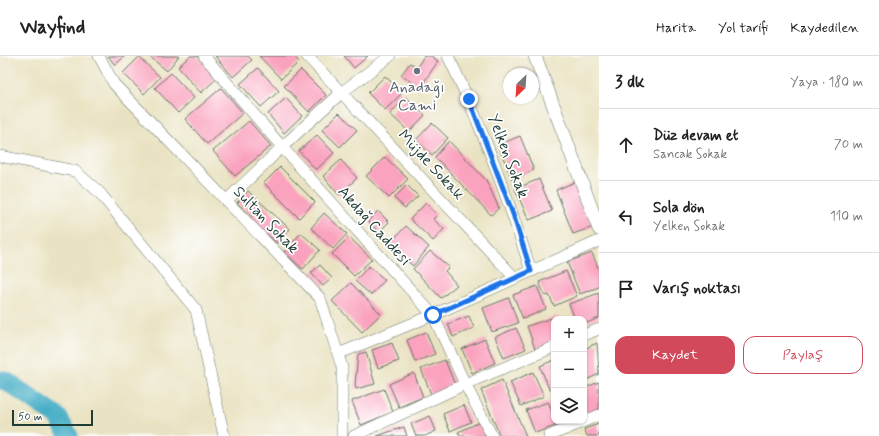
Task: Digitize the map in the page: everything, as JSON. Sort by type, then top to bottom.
[{"type":"street","name":"Sultan Sokak","points":[[99,56],[114,84],[320,298],[342,367],[342,436]]},
{"type":"street","name":"Akdağ Caddesi","points":[[204,56],[282,147],[433,315],[465,384],[492,436]]},
{"type":"street","name":"Müjde Sokak","points":[[307,56],[515,278]]},
{"type":"street","points":[[226,201],[282,147],[378,59],[390,56]]},
{"type":"street","name":"Yelken Sokak","points":[[448,56],[469,99],[513,214],[531,271]]},
{"type":"street","points":[[535,56],[599,229]]},
{"type":"street","points":[[0,156],[75,171],[99,192],[196,310],[224,436]]},
{"type":"street","points":[[338,354],[433,315],[599,241]]},
{"type":"street","points":[[587,334],[599,329]]},
{"type":"street","points":[[354,436],[465,384],[551,348]]},
{"type":"street","points":[[549,436],[599,415]]},
{"type":"building","points":[[108,56],[125,56],[115,65]]},
{"type":"building","points":[[149,56],[179,56],[167,71]]},
{"type":"building","points":[[190,56],[197,56],[217,78],[201,93],[178,67]]},
{"type":"building","points":[[215,56],[248,56],[252,60],[233,77]]},
{"type":"building","points":[[259,56],[294,56],[299,62],[281,79]]},
{"type":"building","points":[[344,56],[368,56],[354,68]]},
{"type":"building","name":"Anadağı Cami","points":[[424,56],[431,56],[438,61],[420,88],[401,75],[410,63],[417,67]]},
{"type":"building","points":[[139,57],[160,77],[144,94],[123,73]]},
{"type":"building","points":[[258,68],[279,91],[261,107],[240,84]]},
{"type":"building","points":[[301,70],[326,95],[309,112],[284,86]]},
{"type":"building","points":[[171,73],[194,98],[178,113],[155,88]]},
{"type":"building","points":[[385,76],[402,93],[385,110],[368,93]]},
{"type":"building","points":[[221,88],[243,113],[207,144],[185,119]]},
{"type":"building","points":[[406,97],[425,115],[409,132],[390,114]]},
{"type":"building","points":[[286,98],[302,116],[284,133],[268,114]]},
{"type":"building","points":[[339,113],[357,130],[340,147],[322,130]]},
{"type":"building","points":[[249,121],[271,146],[235,176],[213,151]]},
{"type":"building","points":[[432,123],[448,138],[432,155],[416,140]]},
{"type":"building","points":[[317,135],[334,153],[316,170],[299,151]]},
{"type":"building","points":[[520,136],[534,170],[512,179],[498,145]]},
{"type":"building","points":[[449,141],[486,180],[499,208],[491,215],[435,157]]},
{"type":"building","points":[[385,157],[408,179],[389,198],[366,176]]},
{"type":"building","points":[[341,160],[357,178],[339,195],[323,176]]},
{"type":"building","points":[[280,167],[315,202],[299,218],[264,183]]},
{"type":"building","points":[[539,179],[552,211],[529,220],[515,189]]},
{"type":"building","points":[[575,182],[593,227],[573,234],[556,190]]},
{"type":"building","points":[[407,185],[418,196],[405,208],[394,198]]},
{"type":"building","points":[[248,191],[290,229],[277,243],[249,219],[252,216],[237,203]]},
{"type":"building","points":[[426,203],[437,215],[433,219],[444,229],[433,241],[410,219]]},
{"type":"building","points":[[378,211],[389,222],[379,232],[368,221]]},
{"type":"building","points":[[324,213],[347,234],[333,249],[311,228]]},
{"type":"building","points":[[406,226],[429,247],[413,266],[389,244]]},
{"type":"building","points":[[301,233],[320,250],[303,269],[284,252]]},
{"type":"building","points":[[349,237],[372,259],[354,276],[332,254]]},
{"type":"building","points":[[430,251],[449,267],[445,271],[457,285],[441,298],[413,269]]},
{"type":"building","points":[[592,253],[599,270],[599,287],[580,294],[567,262]]},
{"type":"building","points":[[320,265],[332,278],[323,286],[311,273]]},
{"type":"building","points":[[369,266],[385,280],[371,295],[355,281]]},
{"type":"building","points":[[566,271],[577,296],[554,306],[549,295],[545,296],[539,282]]},
{"type":"building","points":[[351,283],[381,314],[362,332],[332,301]]},
{"type":"building","points":[[537,286],[546,309],[523,319],[513,295]]},
{"type":"building","points":[[599,293],[599,318],[587,323],[587,316],[574,316],[569,304]]},
{"type":"building","points":[[509,298],[518,323],[492,332],[483,308]]},
{"type":"building","points":[[469,316],[474,328],[453,337],[448,324]]},
{"type":"building","points":[[551,318],[551,344],[535,349],[527,326]]},
{"type":"building","points":[[516,328],[526,349],[504,358],[495,337]]},
{"type":"building","points":[[426,332],[435,354],[415,362],[407,340]]},
{"type":"building","points":[[485,339],[495,363],[472,373],[462,349]]},
{"type":"building","points":[[392,343],[399,361],[378,368],[372,350]]},
{"type":"building","points":[[597,343],[599,374],[587,380],[587,352],[587,348]]},
{"type":"building","points":[[366,352],[375,384],[356,389],[355,385],[358,354]]},
{"type":"building","points":[[445,360],[455,385],[431,394],[421,369]]},
{"type":"building","points":[[551,361],[551,388],[549,389],[540,366]]},
{"type":"building","points":[[533,372],[544,396],[521,406],[510,382]]},
{"type":"building","points":[[414,373],[423,397],[399,407],[389,384]]},
{"type":"building","points":[[502,380],[526,436],[500,436],[481,390]]},
{"type":"building","points":[[599,382],[599,409],[587,415],[587,388]]},
{"type":"building","points":[[384,389],[393,412],[361,425],[352,401]]},
{"type":"building","points":[[548,402],[551,409],[551,424],[558,425],[535,433],[526,410]]},
{"type":"building","points":[[464,405],[471,422],[450,431],[443,414]]},
{"type":"building","points":[[430,416],[436,431],[425,436],[416,436],[411,424]]},
{"type":"building","points":[[480,422],[486,436],[460,436],[458,432]]},
{"type":"building","points":[[599,424],[599,436],[587,436],[584,429]]},
{"type":"building","points":[[404,427],[407,436],[377,436]]},
{"type":"waterway","points":[[0,380],[6,381],[58,417],[69,436]]},
{"type":"place","name":"Anadağı Cami","points":[[417,71]]},
{"type":"route","points":[[433,315],[531,271],[513,214],[469,99]]}]
